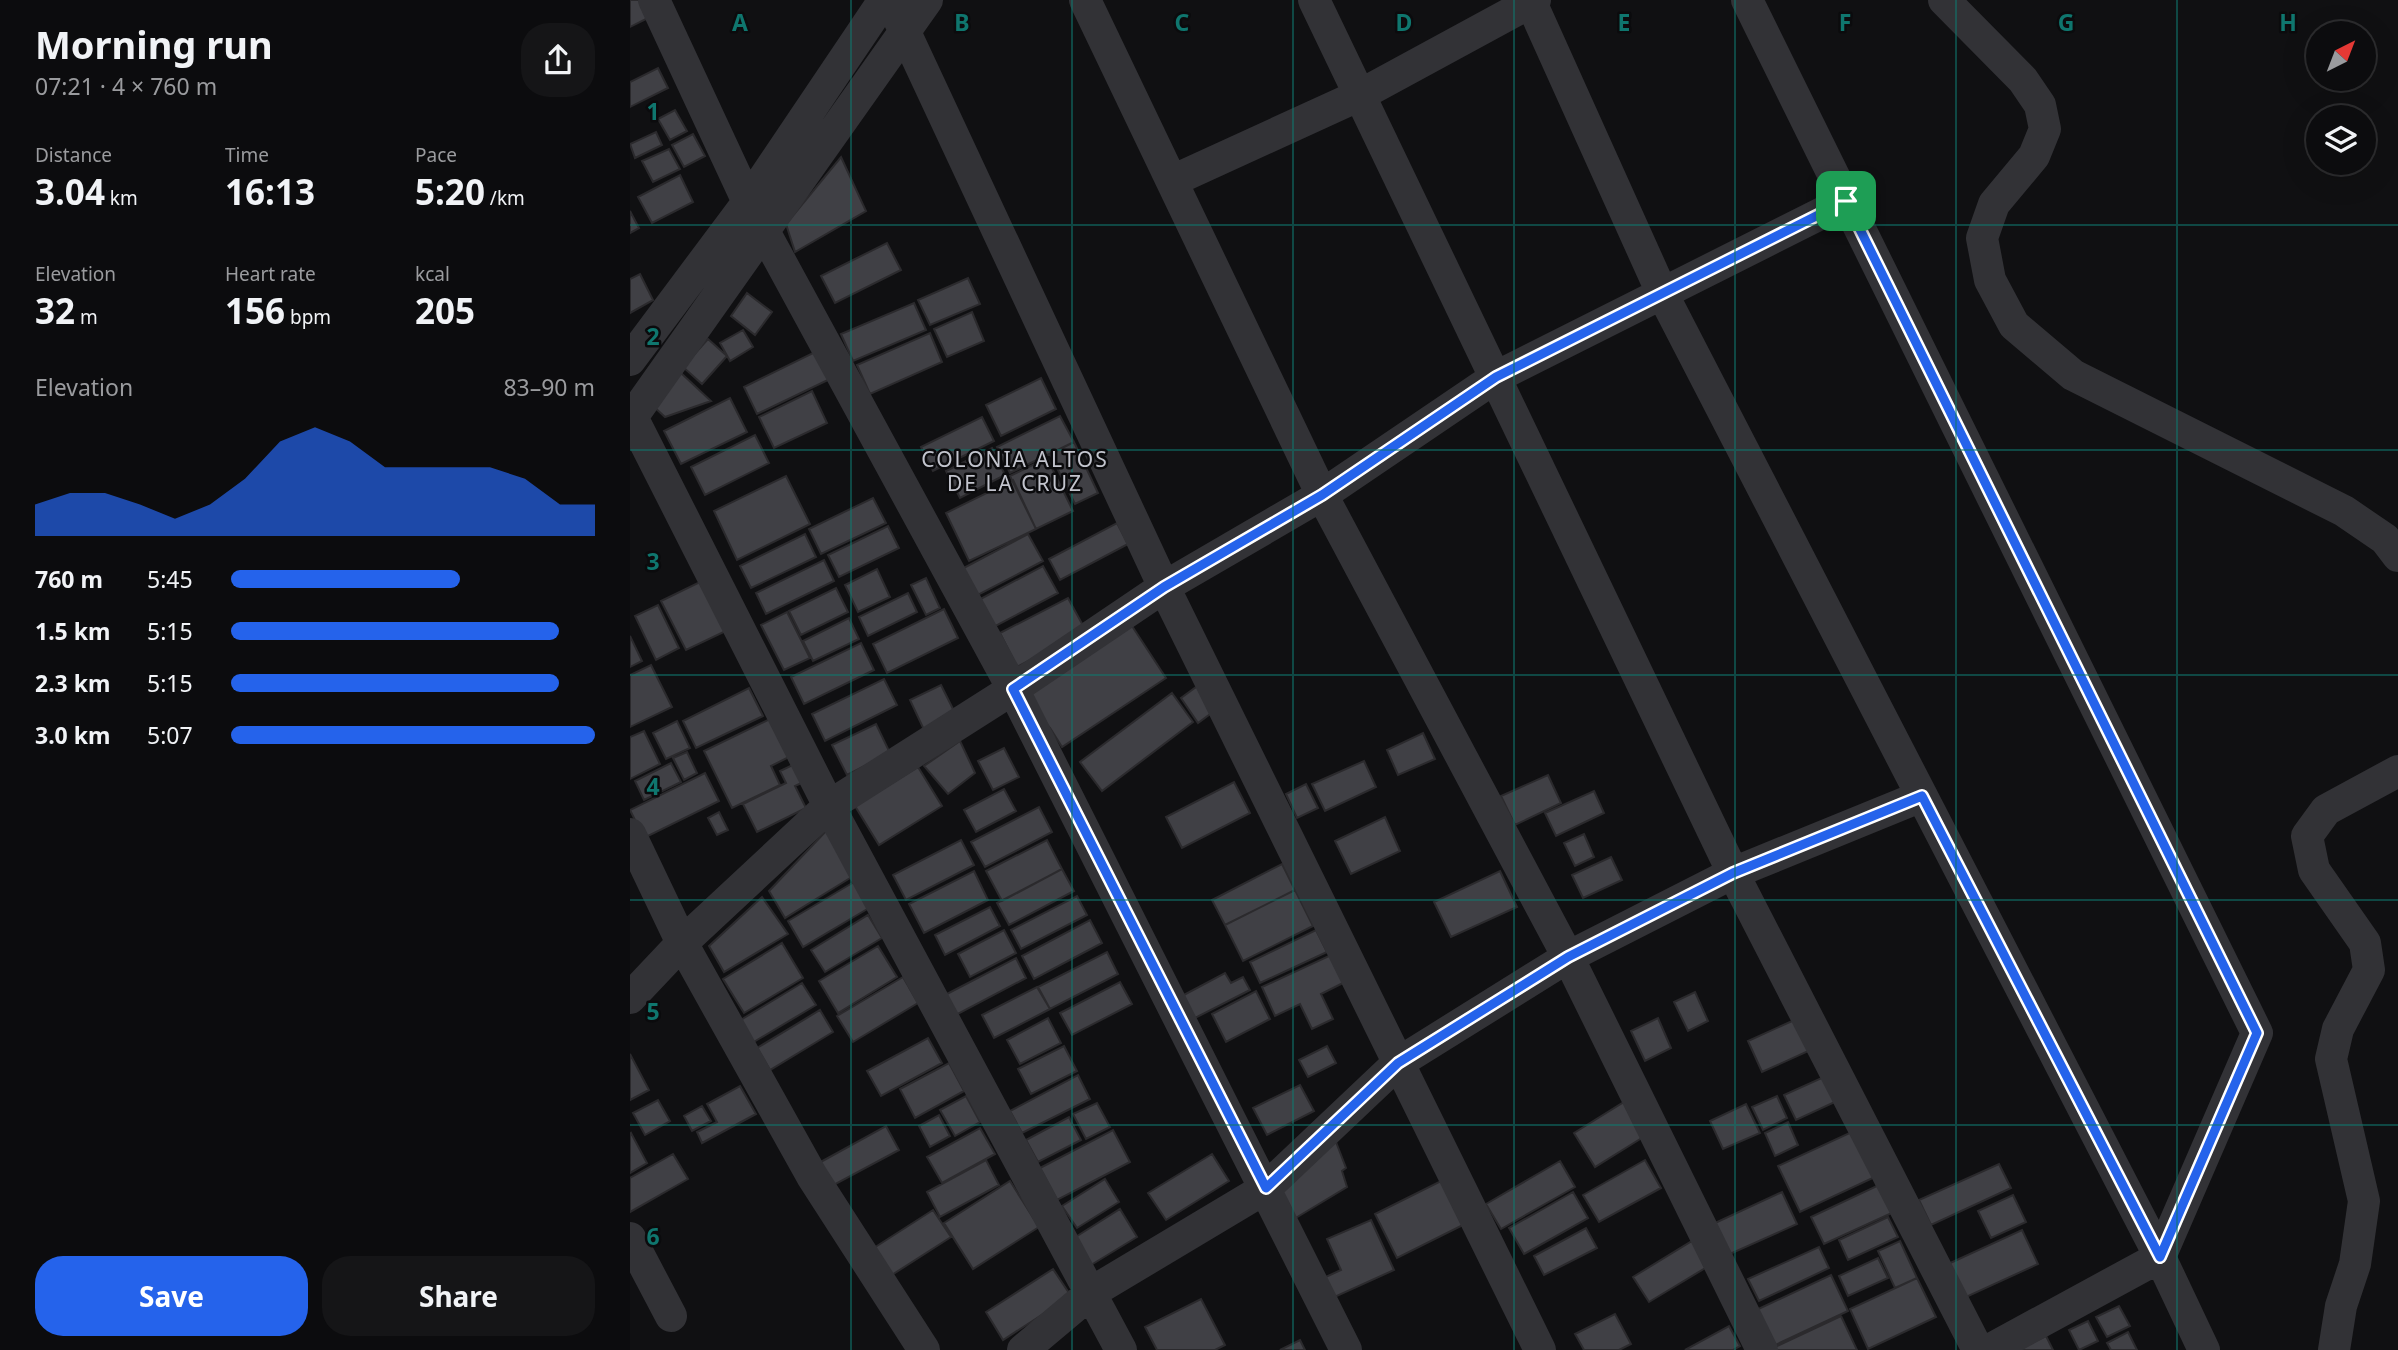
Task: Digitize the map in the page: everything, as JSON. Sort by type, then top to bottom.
[{"type":"street","points":[[654,0],[748,202],[1013,689],[1346,1350]]},
{"type":"street","points":[[630,360],[748,202],[884,0]]},
{"type":"street","points":[[890,0],[1164,587],[1540,1350]]},
{"type":"street","points":[[927,0],[631,417],[829,807],[1121,1350]]},
{"type":"street","points":[[1085,0],[1322,495],[1568,957],[1762,1350]]},
{"type":"street","points":[[1314,0],[1733,873],[1978,1350]]},
{"type":"street","points":[[1747,0],[2257,1033],[2160,1257],[1989,1350]]},
{"type":"street","points":[[1944,0],[2023,80],[2040,105],[2043,117],[2045,130],[2034,156],[1994,204],[1982,238],[1990,280],[2014,325],[2073,375],[2344,510],[2385,539],[2398,556]]},
{"type":"street","points":[[1172,181],[1360,95],[1532,1],[1662,293],[2160,1257],[2204,1350]]},
{"type":"street","points":[[630,998],[682,943],[829,807],[1013,689],[1164,587],[1322,495],[1496,377],[1846,201]]},
{"type":"street","points":[[2334,1350],[2341,1306],[2355,1264],[2364,1201],[2331,1059],[2338,1029],[2369,970],[2365,943],[2314,870],[2307,836],[2326,810],[2398,771]]},
{"type":"street","points":[[1023,1350],[1092,1292],[1266,1188],[1398,1063],[1568,957],[1733,873],[1922,796]]},
{"type":"street","points":[[630,835],[682,943],[812,1177],[924,1350]]},
{"type":"street","points":[[630,1238],[671,1316]]},
{"type":"building","points":[[630,0],[639,0],[648,18],[630,27]]},
{"type":"building","points":[[658,68],[668,88],[630,107],[630,82]]},
{"type":"building","points":[[675,110],[687,131],[670,140],[658,119]]},
{"type":"building","points":[[656,132],[662,145],[635,158],[630,144]]},
{"type":"building","points":[[693,134],[705,156],[684,167],[672,145]]},
{"type":"building","points":[[669,149],[680,169],[653,182],[642,161]]},
{"type":"building","points":[[841,157],[866,211],[795,252],[786,224]]},
{"type":"building","points":[[680,175],[693,202],[652,223],[638,197]]},
{"type":"building","points":[[630,211],[639,228],[630,233]]},
{"type":"building","points":[[887,243],[901,270],[835,303],[821,276]]},
{"type":"building","points":[[640,274],[653,300],[630,313],[630,279]]},
{"type":"building","points":[[968,278],[980,304],[930,325],[918,300]]},
{"type":"building","points":[[747,293],[772,312],[755,335],[731,316]]},
{"type":"building","points":[[914,303],[926,330],[853,361],[841,334]]},
{"type":"building","points":[[972,312],[984,341],[947,357],[934,329]]},
{"type":"building","points":[[743,330],[753,347],[730,361],[720,343]]},
{"type":"building","points":[[930,333],[942,362],[870,394],[857,365]]},
{"type":"building","points":[[708,339],[727,356],[702,384],[683,367]]},
{"type":"building","points":[[817,351],[830,379],[757,414],[744,387]]},
{"type":"building","points":[[681,373],[711,401],[665,417],[652,405]]},
{"type":"building","points":[[1041,378],[1056,409],[1001,436],[986,405]]},
{"type":"building","points":[[812,391],[827,423],[774,448],[759,417]]},
{"type":"building","points":[[730,398],[747,432],[681,464],[664,431]]},
{"type":"building","points":[[1060,416],[1074,442],[1010,473],[997,447]]},
{"type":"building","points":[[982,417],[994,441],[933,471],[921,447]]},
{"type":"building","points":[[755,435],[769,463],[705,495],[691,467]]},
{"type":"building","points":[[1074,442],[1098,493],[1075,504],[1050,454]]},
{"type":"building","points":[[992,448],[1005,475],[960,498],[946,471]]},
{"type":"building","points":[[1047,458],[1073,511],[1036,529],[1010,476]]},
{"type":"building","points":[[786,476],[810,524],[737,560],[714,511]]},
{"type":"building","points":[[1013,480],[1036,529],[969,561],[946,513]]},
{"type":"building","points":[[873,498],[886,523],[821,554],[809,529]]},
{"type":"building","points":[[1117,523],[1128,544],[1060,580],[1049,559]]},
{"type":"building","points":[[888,526],[899,548],[839,577],[828,555]]},
{"type":"building","points":[[805,534],[816,557],[751,588],[740,566]]},
{"type":"building","points":[[1028,534],[1043,561],[972,598],[958,571]]},
{"type":"building","points":[[824,560],[834,581],[766,614],[756,593]]},
{"type":"building","points":[[1043,566],[1058,593],[988,630],[973,603]]},
{"type":"building","points":[[877,569],[890,597],[858,612],[845,585]]},
{"type":"building","points":[[926,578],[940,608],[926,615],[911,585]]},
{"type":"building","points":[[706,579],[730,629],[686,650],[661,601]]},
{"type":"building","points":[[836,588],[848,612],[801,635],[789,611]]},
{"type":"building","points":[[908,593],[917,612],[868,636],[859,617]]},
{"type":"building","points":[[1068,598],[1086,631],[1017,667],[1000,633]]},
{"type":"building","points":[[658,605],[679,648],[656,660],[635,616]]},
{"type":"building","points":[[944,609],[958,638],[887,673],[873,644]]},
{"type":"building","points":[[787,612],[810,658],[784,670],[761,625]]},
{"type":"building","points":[[849,618],[859,639],[813,661],[803,641]]},
{"type":"building","points":[[1132,626],[1166,678],[1062,747],[1050,728],[1020,699]]},
{"type":"building","points":[[630,636],[642,661],[630,667]]},
{"type":"building","points":[[861,643],[874,670],[804,704],[791,677]]},
{"type":"building","points":[[651,665],[672,707],[630,727],[630,675]]},
{"type":"building","points":[[884,679],[897,705],[825,741],[812,714]]},
{"type":"building","points":[[1203,682],[1221,706],[1198,723],[1181,698]]},
{"type":"building","points":[[941,685],[957,717],[925,732],[910,700]]},
{"type":"building","points":[[749,688],[763,716],[696,748],[683,721]]},
{"type":"building","points":[[1172,693],[1193,722],[1102,791],[1080,762]]},
{"type":"building","points":[[774,717],[793,755],[771,766],[780,785],[732,808],[704,751]]},
{"type":"building","points":[[677,721],[690,748],[666,759],[653,733]]},
{"type":"building","points":[[876,724],[890,753],[847,775],[832,745]]},
{"type":"building","points":[[644,731],[660,764],[630,779],[630,737]]},
{"type":"building","points":[[1423,733],[1435,759],[1398,775],[1387,750]]},
{"type":"building","points":[[960,741],[975,773],[948,794],[924,766]]},
{"type":"building","points":[[1004,748],[1019,777],[993,790],[978,761]]},
{"type":"building","points":[[687,752],[697,773],[684,780],[673,758]]},
{"type":"building","points":[[1364,761],[1376,787],[1325,811],[1312,784]]},
{"type":"building","points":[[799,762],[808,780],[795,786],[806,808],[757,832],[743,804],[786,783],[780,771]]},
{"type":"building","points":[[671,763],[681,782],[644,800],[635,781]]},
{"type":"building","points":[[918,767],[942,806],[879,845],[855,806]]},
{"type":"building","points":[[705,773],[719,801],[644,838],[630,810]]},
{"type":"building","points":[[1548,775],[1561,803],[1515,825],[1501,796]]},
{"type":"building","points":[[1234,782],[1250,813],[1182,848],[1166,817]]},
{"type":"building","points":[[1306,784],[1318,808],[1297,818],[1286,794]]},
{"type":"building","points":[[1004,789],[1016,811],[976,832],[964,810]]},
{"type":"building","points":[[1594,791],[1604,813],[1556,836],[1545,813]]},
{"type":"building","points":[[1039,807],[1052,832],[985,867],[971,842]]},
{"type":"building","points":[[719,812],[728,830],[717,835],[708,818]]},
{"type":"building","points":[[1385,817],[1400,851],[1351,874],[1335,841]]},
{"type":"building","points":[[828,829],[855,875],[785,918],[769,891]]},
{"type":"building","points":[[1584,834],[1594,857],[1575,866],[1564,843]]},
{"type":"building","points":[[961,840],[974,865],[906,900],[893,875]]},
{"type":"building","points":[[1047,840],[1062,869],[1002,901],[986,871]]},
{"type":"building","points":[[1611,857],[1622,880],[1583,898],[1572,875]]},
{"type":"building","points":[[1282,864],[1295,890],[1225,925],[1212,900]]},
{"type":"building","points":[[1062,869],[1074,891],[1009,925],[997,903]]},
{"type":"building","points":[[974,871],[988,900],[924,933],[909,904]]},
{"type":"building","points":[[1500,871],[1517,907],[1451,937],[1434,902]]},
{"type":"building","points":[[854,882],[869,908],[803,947],[788,921]]},
{"type":"building","points":[[1295,890],[1313,926],[1243,961],[1225,925]]},
{"type":"building","points":[[1077,896],[1087,915],[1021,949],[1011,930]]},
{"type":"building","points":[[762,897],[788,934],[724,972],[709,946]]},
{"type":"building","points":[[990,907],[1000,926],[945,955],[935,935]]},
{"type":"building","points":[[868,915],[882,938],[825,972],[811,950]]},
{"type":"building","points":[[1090,920],[1102,943],[1034,979],[1022,956]]},
{"type":"building","points":[[1004,930],[1016,953],[970,977],[958,954]]},
{"type":"building","points":[[1316,930],[1327,952],[1260,983],[1250,962]]},
{"type":"building","points":[[782,943],[803,978],[744,1013],[723,979]]},
{"type":"building","points":[[878,946],[897,977],[838,1013],[819,981]]},
{"type":"building","points":[[1107,952],[1118,974],[1050,1009],[1038,987]]},
{"type":"building","points":[[1331,955],[1345,982],[1321,994],[1333,1019],[1312,1029],[1300,1004],[1275,1016],[1262,987]]},
{"type":"building","points":[[1016,958],[1026,978],[954,1016],[943,996]]},
{"type":"building","points":[[1225,973],[1231,983],[1243,977],[1250,990],[1191,1020],[1180,997]]},
{"type":"building","points":[[903,977],[918,1003],[853,1042],[837,1016]]},
{"type":"building","points":[[1120,982],[1132,1004],[1072,1035],[1060,1013]]},
{"type":"building","points":[[802,983],[816,1005],[752,1043],[739,1021]]},
{"type":"building","points":[[1037,987],[1050,1009],[994,1038],[982,1015]]},
{"type":"building","points":[[1256,991],[1270,1019],[1226,1042],[1212,1014]]},
{"type":"building","points":[[1695,992],[1708,1021],[1688,1031],[1674,1002]]},
{"type":"building","points":[[820,1010],[833,1032],[770,1070],[757,1048]]},
{"type":"building","points":[[1801,1017],[1815,1048],[1762,1072],[1748,1041]]},
{"type":"building","points":[[1048,1018],[1061,1043],[1020,1064],[1007,1040]]},
{"type":"building","points":[[1658,1018],[1671,1048],[1645,1061],[1631,1031]]},
{"type":"building","points":[[928,1038],[942,1063],[881,1096],[867,1071]]},
{"type":"building","points":[[1064,1046],[1077,1071],[1031,1094],[1018,1069]]},
{"type":"building","points":[[1327,1046],[1336,1063],[1308,1077],[1299,1060]]},
{"type":"building","points":[[630,1054],[649,1090],[630,1100]]},
{"type":"building","points":[[949,1063],[964,1091],[915,1118],[900,1089]]},
{"type":"building","points":[[1078,1075],[1090,1099],[1022,1133],[1010,1111]]},
{"type":"building","points":[[1826,1076],[1837,1101],[1796,1120],[1784,1095]]},
{"type":"building","points":[[1300,1085],[1314,1111],[1267,1135],[1253,1108]]},
{"type":"building","points":[[740,1086],[756,1114],[702,1143],[697,1132],[717,1122],[707,1104]]},
{"type":"building","points":[[966,1096],[980,1122],[955,1136],[940,1110]]},
{"type":"building","points":[[1777,1096],[1787,1118],[1763,1130],[1752,1107]]},
{"type":"building","points":[[658,1100],[670,1121],[645,1135],[633,1113]]},
{"type":"building","points":[[1624,1102],[1645,1136],[1595,1167],[1574,1133]]},
{"type":"building","points":[[1097,1103],[1110,1127],[1086,1139],[1073,1114]]},
{"type":"building","points":[[1746,1104],[1760,1133],[1723,1149],[1710,1121]]},
{"type":"building","points":[[702,1106],[711,1121],[692,1131],[684,1116]]},
{"type":"building","points":[[939,1115],[950,1136],[930,1147],[919,1126]]},
{"type":"building","points":[[1069,1117],[1081,1140],[1038,1162],[1026,1140]]},
{"type":"building","points":[[1788,1122],[1798,1145],[1775,1156],[1765,1133]]},
{"type":"building","points":[[886,1126],[899,1150],[830,1187],[817,1164]]},
{"type":"building","points":[[980,1128],[995,1154],[942,1183],[927,1157]]},
{"type":"building","points":[[1113,1130],[1130,1162],[1057,1200],[1040,1168]]},
{"type":"building","points":[[1856,1130],[1877,1176],[1800,1212],[1778,1166]]},
{"type":"building","points":[[630,1134],[647,1163],[630,1173]]},
{"type":"building","points":[[1336,1142],[1346,1168],[1342,1171],[1347,1187],[1294,1219],[1272,1188]]},
{"type":"building","points":[[673,1154],[688,1179],[630,1212],[630,1178]]},
{"type":"building","points":[[1212,1154],[1229,1181],[1166,1220],[1148,1193]]},
{"type":"building","points":[[986,1160],[999,1185],[940,1217],[927,1192]]},
{"type":"building","points":[[1645,1160],[1661,1188],[1599,1222],[1583,1195]]},
{"type":"building","points":[[1560,1161],[1575,1187],[1501,1229],[1486,1204]]},
{"type":"building","points":[[1999,1164],[2011,1188],[1931,1225],[1919,1200]]},
{"type":"building","points":[[1447,1178],[1469,1222],[1397,1258],[1375,1214]]},
{"type":"building","points":[[1105,1179],[1119,1202],[1077,1228],[1062,1206]]},
{"type":"building","points":[[1010,1181],[1039,1227],[973,1269],[944,1223]]},
{"type":"building","points":[[1881,1184],[1894,1212],[1824,1244],[1811,1217]]},
{"type":"building","points":[[1573,1192],[1588,1218],[1524,1254],[1509,1228]]},
{"type":"building","points":[[1782,1192],[1797,1224],[1730,1254],[1715,1223]]},
{"type":"building","points":[[2013,1195],[2026,1222],[1991,1238],[1978,1211]]},
{"type":"building","points":[[1120,1209],[1137,1237],[1091,1265],[1074,1238]]},
{"type":"building","points":[[933,1210],[951,1237],[884,1280],[866,1253]]},
{"type":"building","points":[[1888,1217],[1898,1237],[1848,1260],[1839,1240]]},
{"type":"building","points":[[1371,1220],[1394,1270],[1328,1300],[1319,1280],[1341,1270],[1327,1239]]},
{"type":"building","points":[[1586,1228],[1597,1248],[1544,1275],[1534,1256]]},
{"type":"building","points":[[2022,1230],[2038,1264],[1964,1298],[1948,1264]]},
{"type":"building","points":[[1692,1241],[1707,1267],[1649,1302],[1633,1277]]},
{"type":"building","points":[[1900,1241],[1917,1278],[1895,1288],[1878,1251]]},
{"type":"building","points":[[1819,1247],[1829,1268],[1759,1301],[1748,1279]]},
{"type":"building","points":[[1878,1258],[1888,1278],[1848,1296],[1839,1276]]},
{"type":"building","points":[[1053,1269],[1071,1296],[1003,1340],[986,1312]]},
{"type":"building","points":[[1831,1275],[1848,1311],[1771,1347],[1754,1311]]},
{"type":"building","points":[[1917,1278],[1936,1317],[1868,1349],[1850,1309]]},
{"type":"building","points":[[1201,1299],[1225,1345],[1215,1350],[1157,1350],[1145,1327]]},
{"type":"building","points":[[2119,1306],[2130,1326],[2107,1337],[2096,1317]]},
{"type":"building","points":[[1615,1314],[1631,1344],[1619,1350],[1584,1350],[1575,1334]]},
{"type":"building","points":[[1841,1316],[1857,1350],[1776,1350],[1775,1347]]},
{"type":"building","points":[[2088,1321],[2098,1341],[2079,1350],[2069,1330]]},
{"type":"building","points":[[1729,1326],[1740,1346],[1733,1350],[1685,1350]]},
{"type":"building","points":[[2128,1332],[2137,1350],[2111,1350],[2107,1343]]},
{"type":"building","points":[[2046,1336],[2053,1350],[2017,1350]]},
{"type":"building","points":[[1300,1340],[1305,1350],[1280,1350]]},
{"type":"district","name":"COLONIA ALTOS DE LA CRUZ","points":[[1015,472]]},
{"type":"route","points":[[1846,201],[2257,1033],[2160,1257],[1922,796],[1733,873],[1568,957],[1398,1063],[1266,1188],[1013,689],[1164,587],[1322,495],[1496,377],[1846,201]]}]
